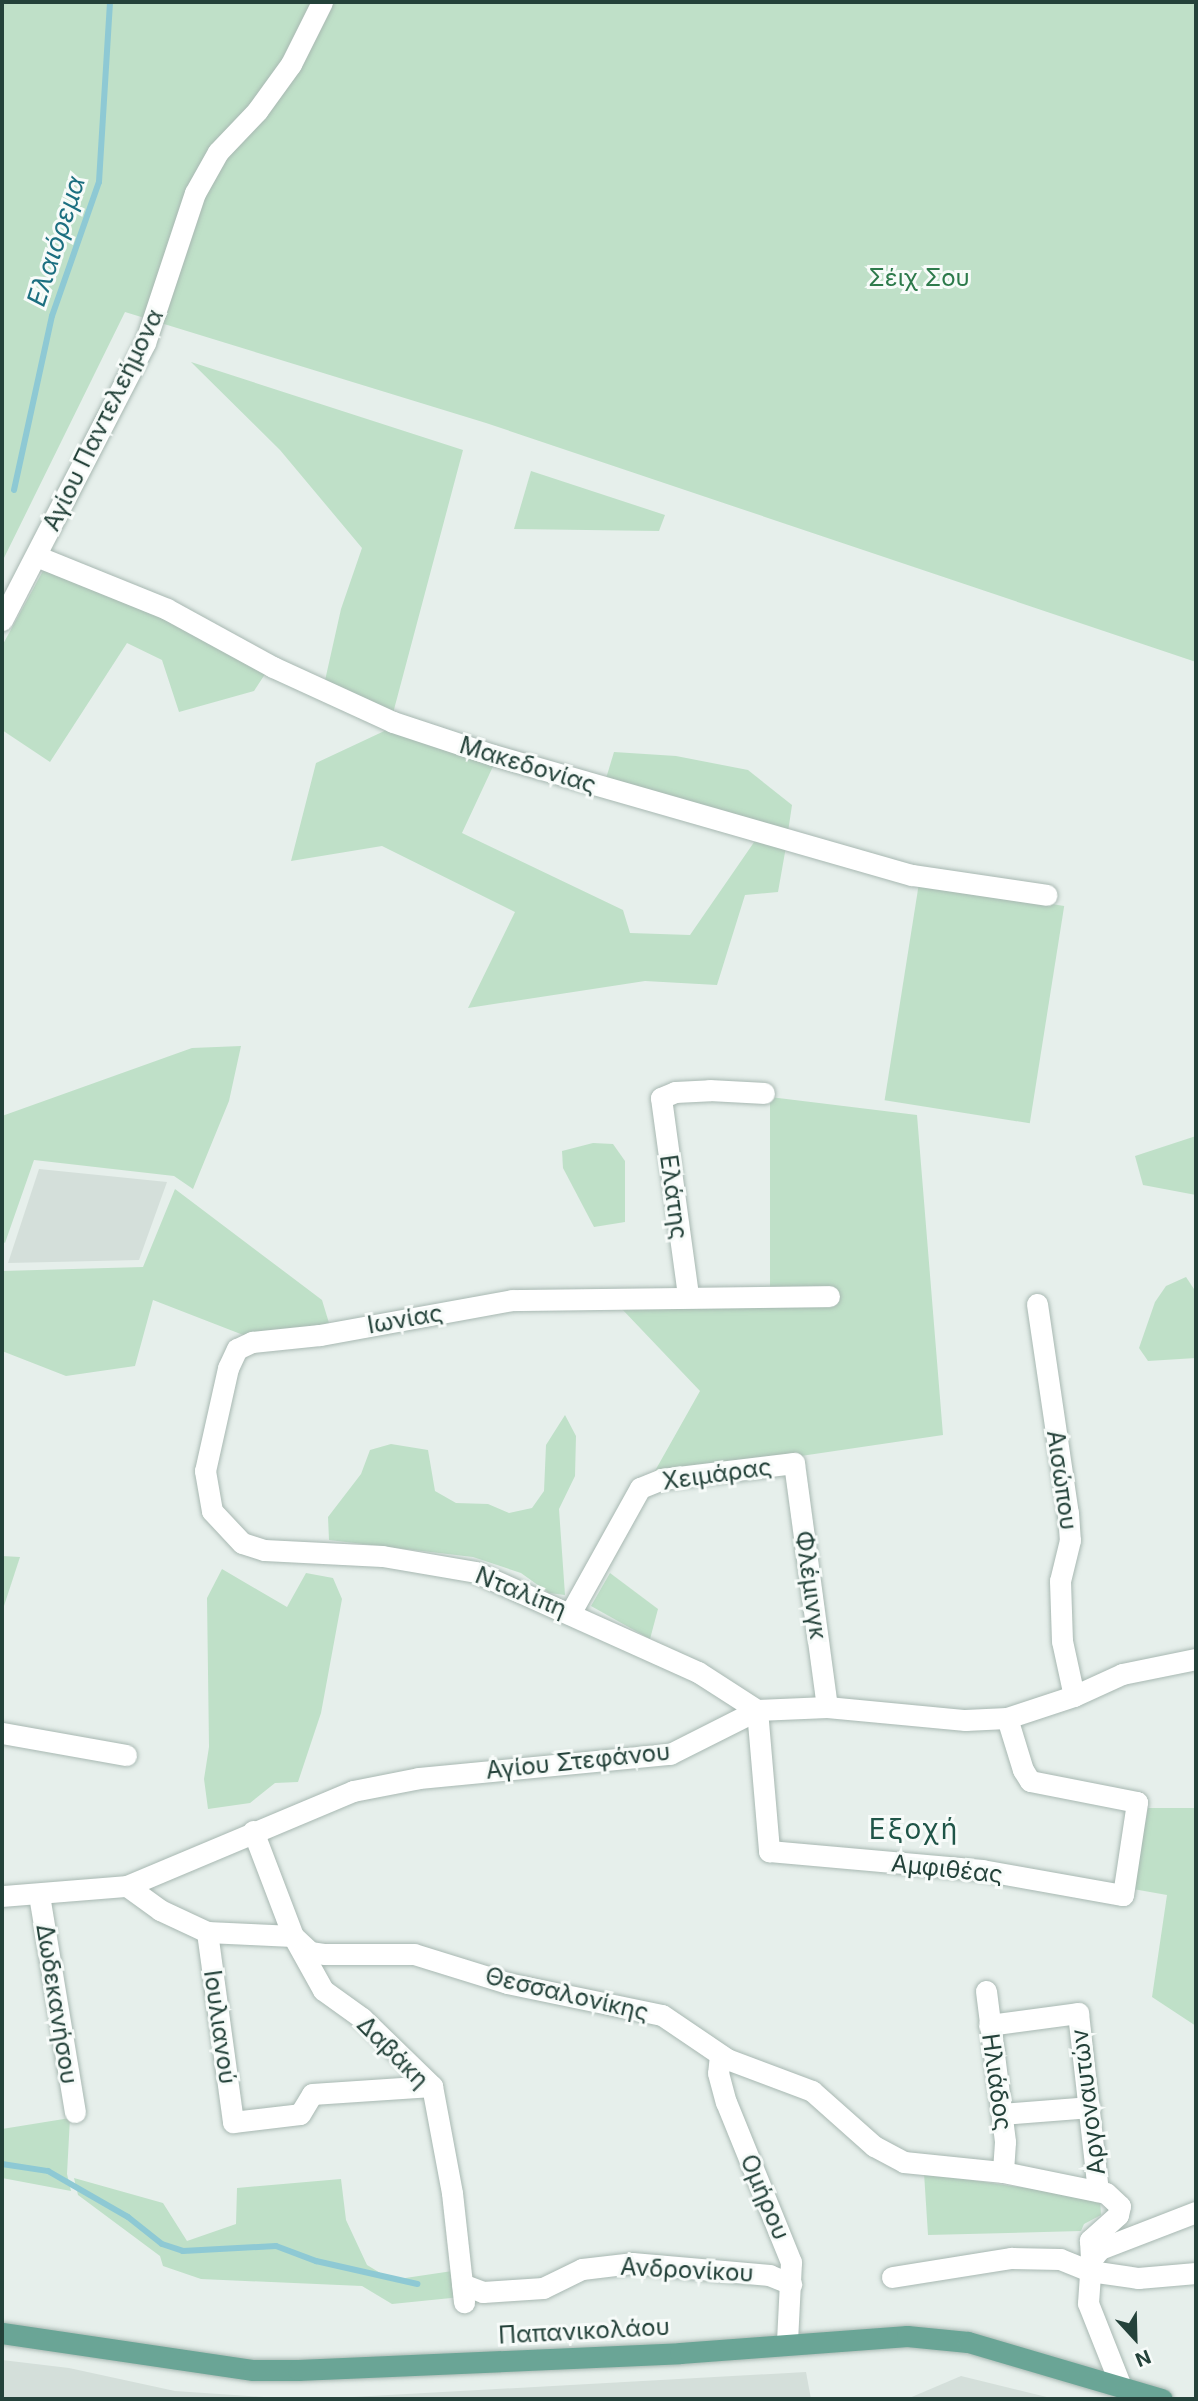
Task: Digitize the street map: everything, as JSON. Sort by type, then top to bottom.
[{"type":"main road","name":"Παπανικολάου","points":[[2,2333],[253,2370],[386,2368],[680,2353],[884,2335],[968,2342],[1120,2384],[1162,2399]]},
{"type":"street","name":"Αγίου Παντελεήμονα","points":[[2,620],[145,343],[195,193],[218,152],[257,111],[291,64],[322,2]]},
{"type":"street","name":"Μακεδονίας","points":[[36,556],[167,609],[273,667],[418,730],[544,772],[912,875],[1047,895]]},
{"type":"street","name":"Ελάτης","points":[[688,1295],[661,1098],[675,1092],[710,1090],[764,1093]]},
{"type":"street","name":"Ιωνίας","points":[[226,1529],[212,1511],[205,1471],[225,1378],[237,1349],[261,1340],[320,1335],[512,1300],[688,1295],[829,1296]]},
{"type":"street","name":"Αισώπου","points":[[1037,1304],[1068,1513],[1070,1540],[1060,1581],[1062,1640],[1074,1696]]},
{"type":"street","name":"Χειμάρας","points":[[571,1612],[640,1488],[680,1476],[794,1463]]},
{"type":"street","name":"Φλέμινγκ","points":[[794,1463],[827,1707]]},
{"type":"street","name":"Νταλίπη","points":[[226,1529],[242,1542],[264,1549],[382,1556],[476,1572],[571,1612],[698,1672],[757,1710]]},
{"type":"street","name":"Αγίου Στεφάνου","points":[[2,1896],[127,1886],[353,1791],[419,1778],[670,1754],[757,1710],[827,1707],[965,1720],[1007,1718],[1074,1696],[1122,1674],[1196,1660]]},
{"type":"street","name":"Αμφιθέας","points":[[757,1710],[769,1851],[982,1870],[1123,1895],[1137,1802],[1124,1797],[1030,1781],[1023,1770],[1007,1718]]},
{"type":"street","points":[[2,1733],[126,1755]]},
{"type":"street","name":"Δαβάκη","points":[[253,1831],[282,1898],[293,1936],[323,1990],[362,2018],[432,2086],[449,2170],[463,2293]]},
{"type":"street","name":"Θεσσαλονίκης","points":[[127,1886],[160,1910],[206,1933],[293,1936],[310,1952],[414,1954],[507,1983],[641,2008],[695,2034],[720,2055],[812,2091],[874,2146],[904,2162],[1003,2172],[1098,2191]]},
{"type":"street","name":"Δωδεκανήσου","points":[[39,1895],[75,2112]]},
{"type":"street","name":"Ιουλιανού","points":[[206,1933],[233,2122],[300,2114],[312,2094],[432,2086]]},
{"type":"street","name":"Ηλιάδος","points":[[986,1991],[1002,2114],[1003,2172]]},
{"type":"street","name":"Αργοναυτών","points":[[989,2025],[1078,2013],[1098,2191]]},
{"type":"street","name":"Ομήρου","points":[[720,2055],[718,2073],[726,2102],[787,2250],[791,2284],[787,2342]]},
{"type":"street","points":[[1002,2114],[1090,2107]]},
{"type":"street","points":[[1098,2191],[1120,2206],[1118,2215],[1090,2240],[1088,2302],[1120,2384]]},
{"type":"street","points":[[1090,2265],[1100,2249],[1196,2212]]},
{"type":"street","points":[[892,2277],[1011,2258],[1060,2259],[1138,2278],[1196,2273]]},
{"type":"street","name":"Ανδρονίκου","points":[[463,2293],[543,2288],[582,2269],[632,2263],[769,2275],[791,2284]]},
{"type":"shaded area","points":[[39,1169],[167,1182],[139,1260],[8,1263]]},
{"type":"shaded area","points":[[2,2360],[69,2368],[175,2391],[264,2397],[353,2397],[806,2372],[811,2399],[2,2399]]},
{"type":"shaded area","points":[[961,2376],[1055,2399],[907,2399]]},
{"type":"green space","name":"Σέιχ Σου","points":[[2,2],[1196,2],[1196,662],[486,423],[125,312],[2,562]]},
{"type":"green space","points":[[191,362],[463,450],[392,717],[324,685],[341,609],[362,548],[280,450]]},
{"type":"green space","points":[[531,471],[665,515],[659,531],[514,529]]},
{"type":"green space","points":[[44,569],[198,630],[267,671],[254,691],[179,712],[162,660],[127,643],[50,762],[2,730],[2,646]]},
{"type":"green space","points":[[395,726],[496,760],[462,833],[623,910],[630,933],[690,935],[759,835],[787,841],[778,892],[745,895],[717,985],[645,981],[468,1008],[515,912],[382,846],[291,861],[316,763]]},
{"type":"green space","points":[[614,752],[676,756],[748,770],[792,805],[788,832],[604,785]]},
{"type":"green space","points":[[919,883],[1064,906],[1030,1123],[885,1100]]},
{"type":"green space","points":[[241,1046],[229,1101],[193,1189],[174,1176],[34,1160],[5,1243],[2,1241],[2,1116],[192,1048]]},
{"type":"green space","points":[[770,1097],[917,1115],[943,1435],[651,1478],[700,1391],[621,1308],[770,1303]]},
{"type":"green space","points":[[1196,1136],[1196,1195],[1143,1185],[1135,1156]]},
{"type":"green space","points":[[593,1143],[613,1144],[625,1161],[625,1222],[594,1227],[563,1168],[562,1151]]},
{"type":"green space","points":[[175,1189],[322,1300],[329,1323],[251,1338],[153,1300],[135,1366],[66,1376],[2,1351],[2,1271],[143,1267]]},
{"type":"green space","points":[[1186,1277],[1196,1292],[1196,1358],[1148,1361],[1139,1348],[1155,1302],[1166,1286]]},
{"type":"green space","points":[[565,1415],[576,1436],[575,1476],[559,1509],[565,1595],[549,1593],[521,1573],[473,1557],[329,1540],[328,1517],[361,1474],[370,1450],[391,1444],[428,1450],[435,1491],[456,1503],[488,1504],[509,1513],[532,1508],[544,1491],[546,1445]]},
{"type":"green space","points":[[2,1556],[20,1557],[2,1612]]},
{"type":"green space","points":[[222,1569],[287,1607],[306,1573],[333,1578],[342,1599],[321,1713],[298,1782],[275,1783],[250,1803],[208,1809],[204,1779],[209,1747],[207,1598]]},
{"type":"green space","points":[[610,1573],[658,1609],[650,1639],[591,1606]]},
{"type":"green space","points":[[1148,1808],[1196,1808],[1196,2026],[1152,1997],[1167,1895],[1133,1889]]},
{"type":"green space","points":[[70,2118],[67,2174],[71,2191],[2,2178],[2,2129]]},
{"type":"green space","points":[[924,2173],[1100,2199],[1101,2215],[1084,2224],[1081,2231],[928,2235]]},
{"type":"green space","points":[[74,2178],[163,2203],[187,2241],[236,2224],[237,2188],[341,2179],[346,2220],[367,2265],[392,2280],[459,2270],[461,2297],[392,2304],[362,2286],[201,2279],[163,2266],[160,2256],[78,2195]]},
{"type":"waterway","name":"Ελαιόρεμα","points":[[14,490],[52,316],[99,182],[110,2]]},
{"type":"waterway","points":[[2,2164],[48,2171],[128,2217],[162,2244],[183,2251],[276,2246],[316,2261],[417,2284]]},
{"type":"district","name":"Εξοχή","points":[[914,1829]]}]
